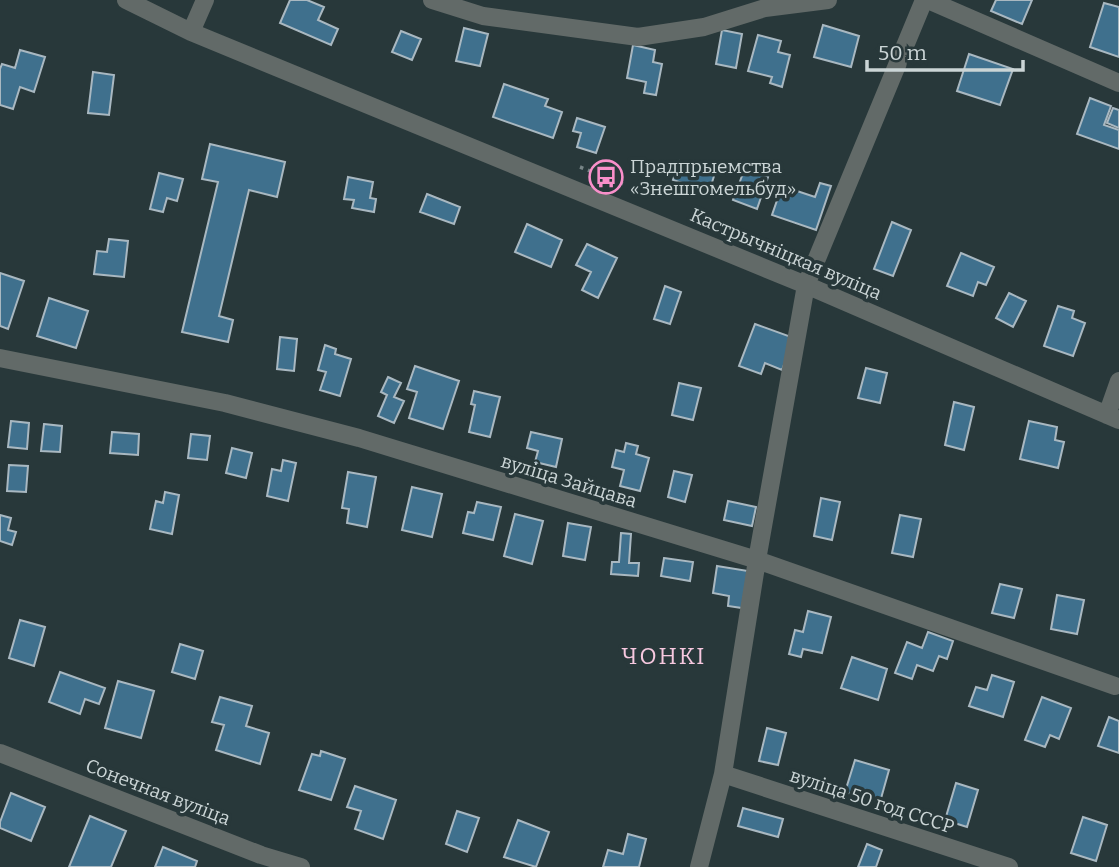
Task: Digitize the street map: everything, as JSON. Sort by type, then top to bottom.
[{"type":"street","name":"Кастрычніцкая вуліца","points":[[126,0],[191,32],[806,285],[1113,418]]},
{"type":"street","points":[[191,32],[205,0]]},
{"type":"street","points":[[432,0],[483,16],[638,37],[704,27],[765,8],[828,0]]},
{"type":"street","points":[[699,867],[723,774],[757,560],[806,285],[926,0],[1119,83]]},
{"type":"street","name":"вуліца Зайцава","points":[[0,358],[225,403],[359,439],[757,560],[1115,686]]},
{"type":"street","points":[[1113,418],[1119,381]]},
{"type":"street","name":"Сонечная вуліца","points":[[0,753],[261,855],[301,867]]},
{"type":"street","name":"вуліца 50 год СССР","points":[[723,774],[1009,867]]},
{"type":"path","points":[[580,167],[626,185]]},
{"type":"building","points":[[290,0],[307,0],[324,7],[318,20],[338,29],[331,45],[280,23]]},
{"type":"building","points":[[996,0],[1032,0],[1022,24],[991,11]]},
{"type":"building","points":[[1104,3],[1119,7],[1119,57],[1090,47]]},
{"type":"building","points":[[823,25],[859,36],[851,67],[814,57]]},
{"type":"building","points":[[464,28],[488,34],[480,66],[456,61]]},
{"type":"building","points":[[722,30],[742,34],[736,68],[716,64]]},
{"type":"building","points":[[401,31],[421,39],[412,60],[392,52]]},
{"type":"building","points":[[758,35],[781,41],[778,52],[790,55],[782,87],[770,83],[772,77],[748,71]]},
{"type":"building","points":[[633,45],[655,50],[653,62],[662,64],[656,95],[644,93],[646,82],[627,78]]},
{"type":"building","points":[[20,50],[45,57],[34,92],[20,87],[13,109],[0,105],[0,69],[2,64],[15,68]]},
{"type":"building","points":[[969,54],[1013,69],[1000,105],[957,91]]},
{"type":"building","points":[[93,72],[114,75],[109,115],[88,113]]},
{"type":"building","points":[[504,84],[548,99],[545,106],[562,112],[553,138],[493,117]]},
{"type":"building","points":[[1090,98],[1111,106],[1104,125],[1119,130],[1119,149],[1077,134]]},
{"type":"building","points":[[1113,108],[1119,110],[1119,128],[1107,123]]},
{"type":"building","points":[[577,118],[605,127],[596,153],[577,147],[581,133],[573,131]]},
{"type":"building","points":[[210,144],[285,162],[277,197],[249,190],[219,316],[233,320],[228,342],[182,332],[218,182],[202,179]]},
{"type":"building","points":[[680,161],[715,173],[709,192],[673,180]]},
{"type":"building","points":[[745,168],[768,177],[757,209],[733,200]]},
{"type":"building","points":[[159,173],[183,179],[177,201],[167,198],[163,212],[150,209]]},
{"type":"building","points":[[348,177],[373,182],[370,198],[376,199],[374,212],[352,208],[354,200],[344,199]]},
{"type":"building","points":[[820,183],[831,186],[816,230],[772,215],[782,186],[815,197]]},
{"type":"building","points":[[427,194],[460,207],[454,224],[420,212]]},
{"type":"building","points":[[892,222],[911,230],[893,276],[874,269]]},
{"type":"building","points":[[527,224],[562,240],[551,267],[515,252]]},
{"type":"building","points":[[109,239],[128,241],[124,277],[94,274],[97,251],[107,252]]},
{"type":"building","points":[[587,244],[617,258],[598,298],[582,290],[591,272],[576,265]]},
{"type":"building","points":[[961,253],[994,267],[986,285],[978,282],[973,296],[947,286]]},
{"type":"building","points":[[0,273],[24,281],[8,329],[0,326]]},
{"type":"building","points":[[665,286],[681,292],[670,324],[654,319]]},
{"type":"building","points":[[1009,293],[1026,301],[1013,327],[996,318]]},
{"type":"building","points":[[49,298],[88,311],[76,348],[37,336]]},
{"type":"building","points":[[1058,306],[1074,311],[1072,318],[1085,323],[1073,356],[1044,346]]},
{"type":"building","points":[[755,324],[794,338],[782,370],[765,363],[761,374],[739,366]]},
{"type":"building","points":[[280,337],[297,339],[294,371],[277,369]]},
{"type":"building","points":[[325,345],[336,349],[335,354],[351,359],[340,396],[320,390],[326,372],[318,370]]},
{"type":"building","points":[[415,366],[459,381],[443,429],[409,418],[417,392],[407,389]]},
{"type":"building","points":[[866,368],[887,373],[880,403],[858,398]]},
{"type":"building","points":[[388,377],[401,383],[394,397],[404,401],[394,423],[378,416],[387,395],[381,392]]},
{"type":"building","points":[[679,383],[701,388],[693,420],[672,415]]},
{"type":"building","points":[[474,391],[500,397],[490,437],[469,432],[475,405],[471,404]]},
{"type":"building","points":[[954,402],[974,407],[964,450],[945,445]]},
{"type":"building","points":[[11,421],[29,423],[27,449],[8,447]]},
{"type":"building","points":[[1029,421],[1057,427],[1055,440],[1064,442],[1058,468],[1020,459]]},
{"type":"building","points":[[44,424],[62,426],[60,452],[41,451]]},
{"type":"building","points":[[112,432],[139,434],[138,455],[110,453]]},
{"type":"building","points":[[531,432],[562,439],[556,467],[535,462],[538,451],[527,448]]},
{"type":"building","points":[[191,434],[210,436],[207,460],[188,458]]},
{"type":"building","points":[[626,443],[638,446],[636,454],[649,458],[640,491],[620,486],[624,470],[612,467],[616,450],[624,452]]},
{"type":"building","points":[[232,448],[252,453],[246,478],[226,473]]},
{"type":"building","points":[[283,460],[296,463],[288,501],[267,496],[272,469],[281,471]]},
{"type":"building","points":[[9,465],[28,466],[26,492],[7,491]]},
{"type":"building","points":[[674,471],[692,475],[685,502],[668,497]]},
{"type":"building","points":[[348,472],[376,477],[367,527],[347,523],[349,509],[342,508]]},
{"type":"building","points":[[412,487],[442,494],[432,537],[402,530]]},
{"type":"building","points":[[165,492],[179,495],[172,534],[150,529],[156,501],[163,503]]},
{"type":"building","points":[[821,498],[840,502],[832,540],[814,536]]},
{"type":"building","points":[[728,501],[756,507],[752,526],[724,520]]},
{"type":"building","points":[[477,502],[501,507],[493,540],[463,533],[468,512],[474,513]]},
{"type":"building","points":[[515,514],[543,521],[532,564],[504,556]]},
{"type":"building","points":[[0,515],[11,518],[8,530],[16,532],[12,545],[0,541]]},
{"type":"building","points":[[900,515],[921,519],[913,557],[892,553]]},
{"type":"building","points":[[568,523],[591,527],[585,560],[563,556]]},
{"type":"building","points":[[621,533],[631,534],[629,563],[639,563],[638,576],[611,574],[612,562],[619,562]]},
{"type":"building","points":[[664,558],[693,562],[690,581],[661,576]]},
{"type":"building","points":[[717,566],[748,571],[742,608],[728,606],[729,596],[713,593]]},
{"type":"building","points":[[1000,584],[1022,589],[1014,618],[992,613]]},
{"type":"building","points":[[1057,595],[1084,600],[1077,634],[1051,629]]},
{"type":"building","points":[[808,611],[831,617],[822,653],[803,649],[801,657],[789,654],[795,630],[803,632]]},
{"type":"building","points":[[20,620],[45,627],[34,666],[9,658]]},
{"type":"building","points":[[928,632],[953,641],[947,659],[939,656],[933,671],[917,665],[912,679],[895,673],[907,642],[922,648]]},
{"type":"building","points":[[180,644],[203,651],[195,679],[172,672]]},
{"type":"building","points":[[852,657],[887,669],[878,700],[841,688]]},
{"type":"building","points":[[60,672],[105,688],[99,704],[85,699],[80,714],[49,702]]},
{"type":"building","points":[[992,675],[1014,682],[1003,717],[969,706],[976,687],[987,690]]},
{"type":"building","points":[[118,681],[154,691],[141,738],[105,728]]},
{"type":"building","points":[[220,697],[252,706],[246,726],[269,733],[260,764],[216,750],[224,725],[212,722]]},
{"type":"building","points":[[1042,697],[1071,708],[1059,739],[1050,735],[1045,747],[1025,740]]},
{"type":"building","points":[[1109,717],[1119,721],[1119,753],[1098,746]]},
{"type":"building","points":[[767,728],[786,733],[778,765],[759,761]]},
{"type":"building","points":[[321,751],[345,759],[331,800],[299,790],[312,754],[320,756]]},
{"type":"building","points":[[855,760],[889,770],[880,802],[845,792]]},
{"type":"building","points":[[956,783],[978,790],[967,827],[945,820]]},
{"type":"building","points":[[355,786],[396,800],[383,839],[355,829],[361,811],[347,807]]},
{"type":"building","points":[[11,793],[45,807],[31,841],[0,828]]},
{"type":"building","points":[[743,808],[783,819],[778,837],[738,826]]},
{"type":"building","points":[[457,811],[479,818],[467,852],[446,844]]},
{"type":"building","points":[[90,816],[126,831],[111,867],[69,867]]},
{"type":"building","points":[[1083,817],[1107,825],[1096,861],[1071,853]]},
{"type":"building","points":[[518,820],[549,832],[536,867],[504,857]]},
{"type":"building","points":[[628,834],[646,839],[639,867],[603,867],[608,850],[623,854]]},
{"type":"building","points":[[867,844],[882,850],[876,867],[858,867]]},
{"type":"building","points":[[163,847],[197,861],[195,867],[155,867]]},
{"type":"place","name":"Прадпрыемства «Знешгомельбуд»","points":[[606,177]]},
{"type":"district","name":"ЧОНКІ","points":[[664,656]]}]
